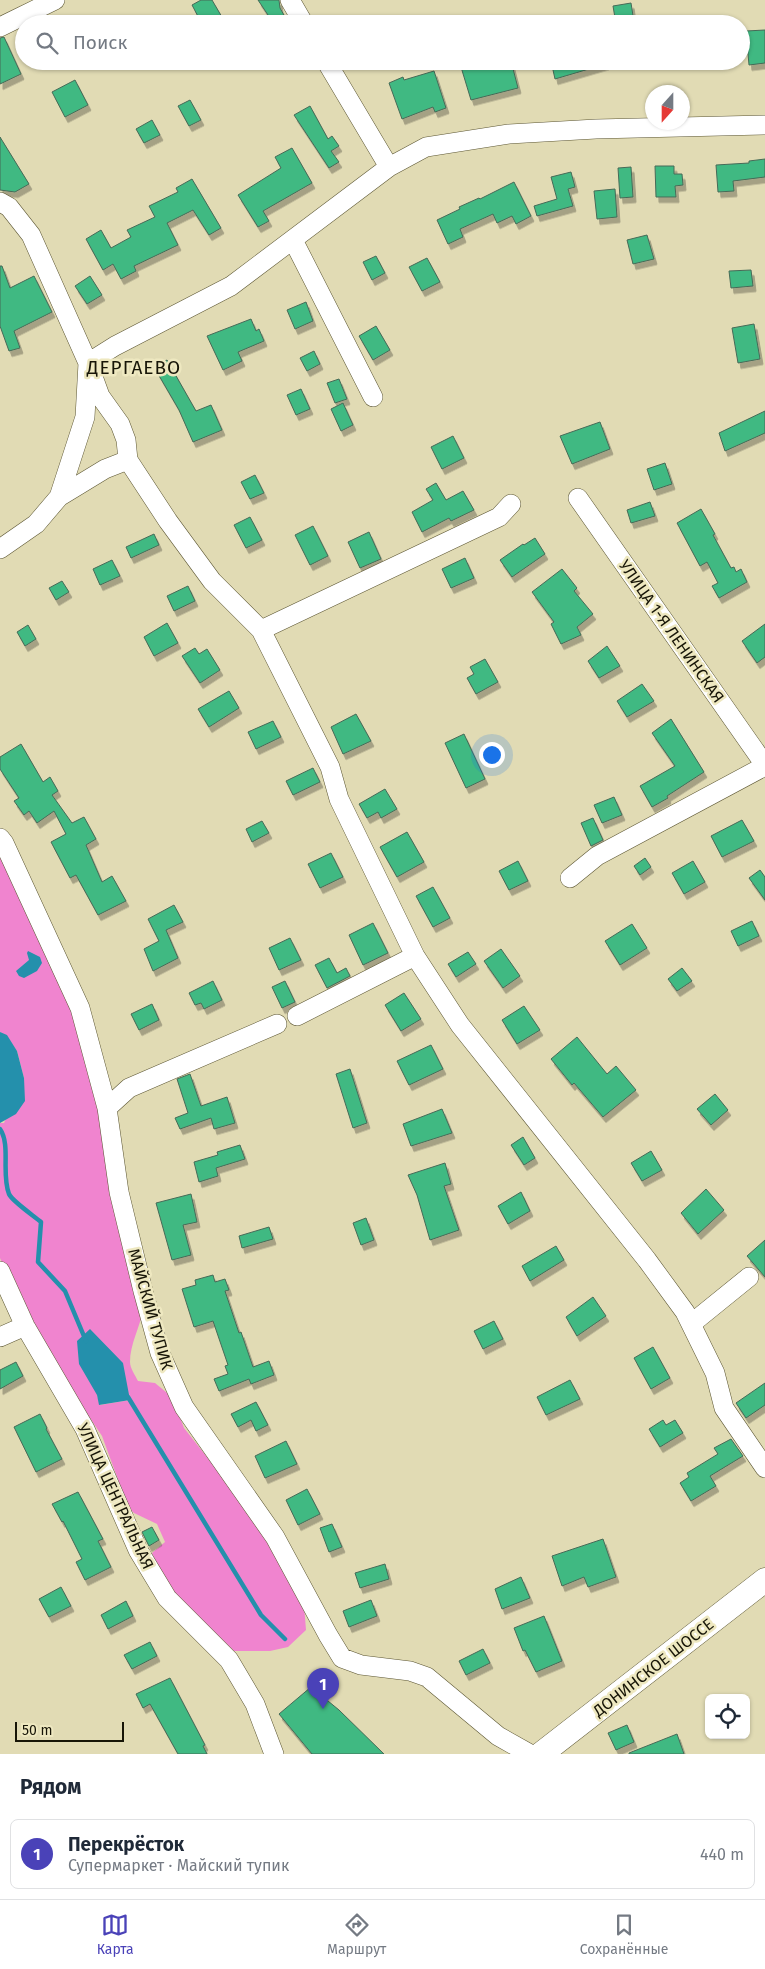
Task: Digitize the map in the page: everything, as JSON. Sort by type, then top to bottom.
[{"type":"main road","name":"ДОНИНСКОЕ ШОССЕ","points":[[545,1752],[765,1580]]},
{"type":"street","points":[[24,15],[55,0]]},
{"type":"street","points":[[290,0],[299,15]]},
{"type":"street","points":[[0,27],[15,20]]},
{"type":"street","points":[[331,70],[389,168]]},
{"type":"street","points":[[88,363],[115,346],[231,286],[389,168],[426,147],[509,134],[596,129],[765,125]]},
{"type":"street","points":[[0,202],[9,208],[31,235],[88,363],[100,396],[120,424],[126,440],[128,460],[168,521],[212,580],[261,630],[330,767],[339,800],[415,956],[460,1025],[647,1260],[685,1312],[715,1373],[724,1408],[765,1468]]},
{"type":"street","points":[[293,240],[373,397]]},
{"type":"street","points":[[60,497],[85,417],[88,363]]},
{"type":"street","points":[[0,549],[36,524],[60,497],[105,469],[128,460]]},
{"type":"street","name":"УЛИЦА 1-Я ЛЕНИНСКАЯ","points":[[578,498],[765,765]]},
{"type":"street","points":[[261,630],[499,517],[511,504]]},
{"type":"street","points":[[570,878],[597,856],[765,765]]},
{"type":"street","name":"МАЙСКИЙ ТУПИК","points":[[0,838],[4,842],[80,1008],[107,1108],[119,1192],[160,1353],[184,1407],[275,1537],[342,1658],[360,1665],[410,1671],[427,1676],[498,1736],[545,1752]]},
{"type":"street","points":[[298,1016],[415,956]]},
{"type":"street","points":[[107,1108],[129,1088],[276,1024]]},
{"type":"street","name":"УЛИЦА ЦЕНТРАЛЬНАЯ","points":[[0,1270],[25,1326],[86,1429],[138,1550],[167,1598],[229,1660],[255,1704],[274,1754]]},
{"type":"street","points":[[691,1324],[749,1277]]},
{"type":"street","points":[[0,1338],[25,1326]]},
{"type":"shaded area","points":[[0,845],[60,977],[94,1075],[143,1310],[132,1349],[131,1367],[138,1381],[155,1383],[172,1397],[184,1428],[233,1490],[277,1555],[304,1605],[306,1630],[288,1647],[270,1651],[234,1651],[173,1592],[152,1553],[165,1542],[157,1524],[134,1513],[128,1507],[102,1436],[45,1351],[3,1266],[0,1258],[0,1123],[4,1123],[24,1078],[17,1051],[0,1032]],"holes":[[[97,1395],[130,1400],[100,1405]]]},
{"type":"water","points":[[28,951],[40,957],[42,963],[37,971],[24,978],[19,976],[16,971],[29,960]]},
{"type":"water","points":[[0,1032],[7,1035],[17,1051],[24,1078],[25,1101],[16,1114],[0,1123]]},
{"type":"water","points":[[90,1329],[123,1363],[130,1400],[99,1405],[97,1395],[79,1364],[77,1341]]},
{"type":"building","points":[[201,0],[212,0],[221,15],[197,15],[192,5]]},
{"type":"building","points":[[258,0],[279,0],[280,8],[284,15],[268,15]]},
{"type":"building","points":[[631,3],[633,15],[614,15],[613,6]]},
{"type":"building","points":[[765,30],[765,63],[750,65],[750,31]]},
{"type":"building","points":[[4,37],[15,61],[15,70],[19,70],[21,74],[0,84],[0,38]]},
{"type":"building","points":[[462,70],[513,70],[518,88],[471,100]]},
{"type":"building","points":[[553,70],[586,70],[555,79]]},
{"type":"building","points":[[434,71],[446,108],[435,112],[433,107],[402,119],[389,83],[403,77],[404,80]]},
{"type":"building","points":[[75,80],[88,105],[65,117],[52,92]]},
{"type":"building","points":[[190,100],[201,120],[189,126],[178,106]]},
{"type":"building","points":[[310,106],[328,139],[332,136],[339,146],[331,151],[339,162],[329,168],[294,115]]},
{"type":"building","points":[[152,120],[160,135],[144,143],[136,129]]},
{"type":"building","points":[[0,137],[29,184],[15,192],[0,190]]},
{"type":"building","points":[[292,148],[312,183],[263,211],[269,221],[258,227],[238,195],[281,168],[275,157]]},
{"type":"building","points":[[765,159],[765,177],[733,181],[734,191],[718,192],[716,165],[749,163],[749,161]]},
{"type":"building","points":[[655,166],[674,166],[674,174],[682,174],[683,185],[675,186],[676,197],[656,197]]},
{"type":"building","points":[[631,167],[633,197],[620,198],[618,168]]},
{"type":"building","points":[[571,172],[575,187],[568,189],[573,206],[537,216],[534,206],[557,199],[551,177]]},
{"type":"building","points":[[192,179],[221,228],[209,235],[193,210],[167,223],[178,245],[134,266],[136,271],[121,279],[113,264],[103,270],[86,239],[101,230],[111,248],[131,237],[127,230],[155,217],[149,206],[178,192],[176,188]]},
{"type":"building","points":[[514,182],[531,216],[516,224],[512,216],[497,223],[493,214],[460,229],[463,237],[448,244],[437,220],[460,209],[459,207]]},
{"type":"building","points":[[615,189],[617,217],[597,219],[594,191]]},
{"type":"building","points":[[647,235],[654,259],[633,264],[627,240]]},
{"type":"building","points":[[376,256],[385,273],[372,280],[363,262]]},
{"type":"building","points":[[427,258],[440,282],[422,291],[409,267]]},
{"type":"building","points":[[0,266],[2,266],[10,288],[34,276],[52,312],[14,331],[20,348],[9,351],[0,326]]},
{"type":"building","points":[[751,270],[753,286],[731,288],[729,271]]},
{"type":"building","points":[[90,276],[102,295],[87,304],[75,286]]},
{"type":"building","points":[[306,302],[313,321],[295,329],[287,310]]},
{"type":"building","points":[[251,319],[256,331],[259,329],[264,341],[238,352],[242,361],[223,370],[207,336]]},
{"type":"building","points":[[754,324],[760,359],[738,363],[732,328]]},
{"type":"building","points":[[376,326],[390,350],[373,360],[359,336]]},
{"type":"building","points":[[314,351],[320,364],[307,371],[300,358]]},
{"type":"building","points":[[167,360],[196,411],[211,405],[222,430],[193,442],[179,410],[154,367]]},
{"type":"building","points":[[339,379],[347,399],[335,403],[327,383]]},
{"type":"building","points":[[301,389],[310,409],[296,415],[287,395]]},
{"type":"building","points":[[343,403],[353,425],[341,431],[331,409]]},
{"type":"building","points":[[765,411],[765,433],[725,451],[719,433]]},
{"type":"building","points":[[600,422],[610,449],[572,464],[560,436]]},
{"type":"building","points":[[453,436],[464,458],[442,469],[431,447]]},
{"type":"building","points":[[665,463],[672,484],[654,490],[647,469]]},
{"type":"building","points":[[255,475],[264,493],[250,499],[241,482]]},
{"type":"building","points":[[436,483],[446,500],[463,491],[474,510],[451,521],[449,518],[422,532],[412,512],[433,500],[426,489]]},
{"type":"building","points":[[650,502],[655,516],[631,523],[627,510]]},
{"type":"building","points":[[701,509],[731,568],[734,567],[736,572],[741,569],[747,582],[719,598],[712,586],[718,583],[707,562],[700,566],[677,523]]},
{"type":"building","points":[[250,517],[262,540],[246,548],[234,525]]},
{"type":"building","points":[[313,526],[328,556],[310,565],[295,535]]},
{"type":"building","points":[[369,532],[381,559],[360,568],[348,542]]},
{"type":"building","points":[[154,534],[159,545],[131,558],[126,547]]},
{"type":"building","points":[[535,538],[545,554],[512,577],[500,560]]},
{"type":"building","points":[[465,558],[474,578],[451,588],[442,569]]},
{"type":"building","points":[[112,560],[120,576],[100,585],[93,569]]},
{"type":"building","points":[[562,569],[577,588],[574,591],[593,614],[577,627],[581,635],[561,644],[551,624],[554,622],[532,592]]},
{"type":"building","points":[[62,581],[69,592],[56,600],[49,588]]},
{"type":"building","points":[[188,586],[195,601],[174,611],[167,596]]},
{"type":"building","points":[[167,623],[178,643],[154,656],[144,637]]},
{"type":"building","points":[[765,624],[765,657],[757,663],[742,641]]},
{"type":"building","points":[[28,625],[36,639],[25,646],[17,632]]},
{"type":"building","points":[[607,646],[620,666],[599,678],[588,661]]},
{"type":"building","points":[[195,648],[199,654],[207,649],[220,670],[200,683],[182,656]]},
{"type":"building","points":[[485,659],[498,682],[476,694],[467,678],[474,674],[470,667]]},
{"type":"building","points":[[642,684],[654,701],[627,717],[617,701]]},
{"type":"building","points":[[229,691],[239,708],[209,727],[198,709]]},
{"type":"building","points":[[356,714],[371,741],[343,754],[331,727]]},
{"type":"building","points":[[671,719],[704,772],[652,807],[640,786],[675,766],[652,733]]},
{"type":"building","points":[[273,721],[281,737],[256,749],[248,732]]},
{"type":"building","points":[[464,734],[485,779],[466,788],[445,743]]},
{"type":"building","points":[[21,744],[43,782],[50,777],[58,791],[52,795],[72,823],[84,817],[96,839],[86,845],[102,882],[112,876],[126,901],[98,915],[76,875],[70,878],[51,842],[66,834],[54,811],[37,823],[29,811],[24,815],[14,801],[19,798],[0,769],[0,757]]},
{"type":"building","points":[[313,768],[320,782],[293,795],[286,781]]},
{"type":"building","points":[[385,789],[397,809],[381,818],[378,812],[367,818],[359,804]]},
{"type":"building","points":[[614,797],[622,815],[602,823],[594,805]]},
{"type":"building","points":[[593,818],[603,840],[591,846],[581,823]]},
{"type":"building","points":[[742,820],[754,841],[722,857],[711,836]]},
{"type":"building","points":[[262,821],[269,833],[252,842],[246,829]]},
{"type":"building","points":[[407,832],[424,862],[397,877],[380,847]]},
{"type":"building","points":[[331,853],[343,877],[320,888],[308,864]]},
{"type":"building","points":[[645,858],[651,867],[640,875],[634,866]]},
{"type":"building","points":[[518,861],[528,881],[509,890],[499,871]]},
{"type":"building","points":[[693,861],[705,882],[684,894],[672,873]]},
{"type":"building","points":[[760,870],[765,877],[765,900],[749,878]]},
{"type":"building","points":[[433,887],[450,918],[433,927],[416,896]]},
{"type":"building","points":[[174,905],[183,922],[166,930],[178,958],[153,971],[144,949],[159,941],[148,919]]},
{"type":"building","points":[[752,921],[759,936],[738,946],[731,931]]},
{"type":"building","points":[[373,923],[388,953],[363,965],[349,935]]},
{"type":"building","points":[[632,924],[647,948],[620,965],[605,941]]},
{"type":"building","points":[[290,938],[301,960],[279,970],[269,948]]},
{"type":"building","points":[[501,949],[520,976],[503,988],[484,961]]},
{"type":"building","points":[[468,952],[476,964],[456,977],[448,964]]},
{"type":"building","points":[[329,958],[337,973],[346,968],[350,976],[327,988],[315,965]]},
{"type":"building","points":[[682,968],[692,981],[677,991],[668,979]]},
{"type":"building","points":[[213,981],[222,1000],[204,1009],[201,1003],[195,1005],[189,993]]},
{"type":"building","points":[[285,981],[295,1002],[282,1008],[272,987]]},
{"type":"building","points":[[404,993],[421,1019],[401,1031],[385,1005]]},
{"type":"building","points":[[152,1004],[159,1020],[139,1030],[131,1014]]},
{"type":"building","points":[[524,1006],[540,1030],[517,1044],[502,1020]]},
{"type":"building","points":[[577,1037],[607,1074],[616,1066],[636,1090],[603,1117],[574,1083],[572,1085],[551,1059]]},
{"type":"building","points":[[431,1045],[443,1069],[409,1085],[397,1061]]},
{"type":"building","points":[[350,1069],[367,1123],[353,1128],[336,1074]]},
{"type":"building","points":[[190,1074],[201,1106],[227,1097],[235,1123],[214,1129],[211,1118],[180,1129],[175,1118],[188,1113],[177,1079]]},
{"type":"building","points":[[715,1094],[728,1110],[711,1125],[697,1109]]},
{"type":"building","points":[[442,1109],[452,1133],[411,1146],[403,1124]]},
{"type":"building","points":[[523,1137],[535,1158],[524,1165],[511,1145]]},
{"type":"building","points":[[240,1145],[245,1159],[216,1168],[218,1176],[199,1182],[194,1162],[218,1155],[217,1152]]},
{"type":"building","points":[[651,1151],[662,1170],[642,1181],[631,1163]]},
{"type":"building","points":[[445,1163],[451,1184],[444,1186],[459,1230],[430,1240],[417,1195],[408,1175]]},
{"type":"building","points":[[706,1189],[724,1210],[698,1234],[681,1213]]},
{"type":"building","points":[[521,1192],[530,1211],[508,1224],[498,1206]]},
{"type":"building","points":[[191,1194],[197,1222],[183,1225],[191,1255],[172,1260],[156,1203]]},
{"type":"building","points":[[366,1218],[374,1240],[361,1245],[353,1223]]},
{"type":"building","points":[[269,1227],[273,1239],[242,1248],[239,1236]]},
{"type":"building","points":[[765,1240],[765,1277],[747,1256]]},
{"type":"building","points":[[556,1246],[564,1260],[530,1281],[522,1266]]},
{"type":"building","points":[[213,1275],[215,1282],[225,1279],[229,1290],[225,1291],[253,1367],[269,1361],[274,1375],[251,1384],[249,1379],[219,1391],[214,1379],[228,1374],[225,1366],[228,1365],[213,1321],[194,1327],[182,1289],[196,1285],[195,1280]]},
{"type":"building","points":[[593,1297],[606,1316],[577,1336],[566,1317]]},
{"type":"building","points":[[494,1321],[503,1339],[483,1349],[474,1331]]},
{"type":"building","points":[[653,1347],[670,1378],[651,1389],[634,1358]]},
{"type":"building","points":[[16,1362],[23,1376],[0,1389],[0,1370]]},
{"type":"building","points":[[570,1380],[580,1399],[546,1415],[537,1397]]},
{"type":"building","points":[[765,1383],[765,1405],[746,1418],[736,1403]]},
{"type":"building","points":[[256,1402],[268,1425],[256,1431],[251,1420],[238,1427],[231,1414]]},
{"type":"building","points":[[40,1414],[62,1459],[36,1472],[14,1427]]},
{"type":"building","points":[[663,1420],[666,1425],[675,1420],[683,1433],[660,1447],[649,1429]]},
{"type":"building","points":[[731,1439],[743,1456],[710,1476],[716,1486],[691,1501],[680,1483],[689,1477],[687,1473],[718,1454],[714,1448]]},
{"type":"building","points":[[286,1441],[297,1464],[265,1478],[255,1456]]},
{"type":"building","points":[[307,1489],[320,1514],[298,1525],[286,1500]]},
{"type":"building","points":[[78,1492],[103,1539],[98,1541],[111,1567],[85,1580],[76,1562],[82,1559],[63,1521],[52,1504]]},
{"type":"building","points":[[332,1524],[342,1547],[329,1552],[320,1528]]},
{"type":"building","points":[[152,1527],[159,1540],[149,1546],[142,1532]]},
{"type":"building","points":[[603,1539],[616,1577],[588,1587],[584,1577],[562,1586],[552,1556]]},
{"type":"building","points":[[385,1564],[389,1579],[360,1588],[355,1573]]},
{"type":"building","points":[[521,1577],[530,1598],[502,1609],[495,1589]]},
{"type":"building","points":[[61,1587],[71,1606],[49,1617],[39,1599]]},
{"type":"building","points":[[371,1600],[377,1616],[349,1627],[343,1611]]},
{"type":"building","points":[[126,1601],[133,1616],[108,1629],[101,1615]]},
{"type":"building","points":[[544,1616],[562,1661],[536,1672],[525,1650],[523,1651],[514,1628]]},
{"type":"building","points":[[150,1642],[157,1656],[132,1669],[124,1655]]},
{"type":"building","points":[[483,1649],[490,1663],[466,1675],[459,1661]]},
{"type":"building","points":[[170,1678],[205,1745],[203,1746],[207,1754],[178,1754],[150,1704],[143,1708],[136,1694]]},
{"type":"building","points":[[311,1687],[339,1710],[384,1754],[312,1754],[279,1714]]},
{"type":"building","points":[[627,1725],[634,1742],[616,1750],[608,1733]]},
{"type":"building","points":[[677,1734],[684,1754],[629,1754],[629,1753]]},
{"type":"waterway","points":[[0,1129],[5,1143],[6,1178],[9,1194],[41,1222],[38,1262],[65,1291],[86,1341]]},
{"type":"waterway","points":[[128,1397],[261,1615],[285,1639]]},
{"type":"place","name":"Перекрёсток","points":[[323,1709]]},
{"type":"district","name":"ДЕРГАЕВО","points":[[134,367]]}]
